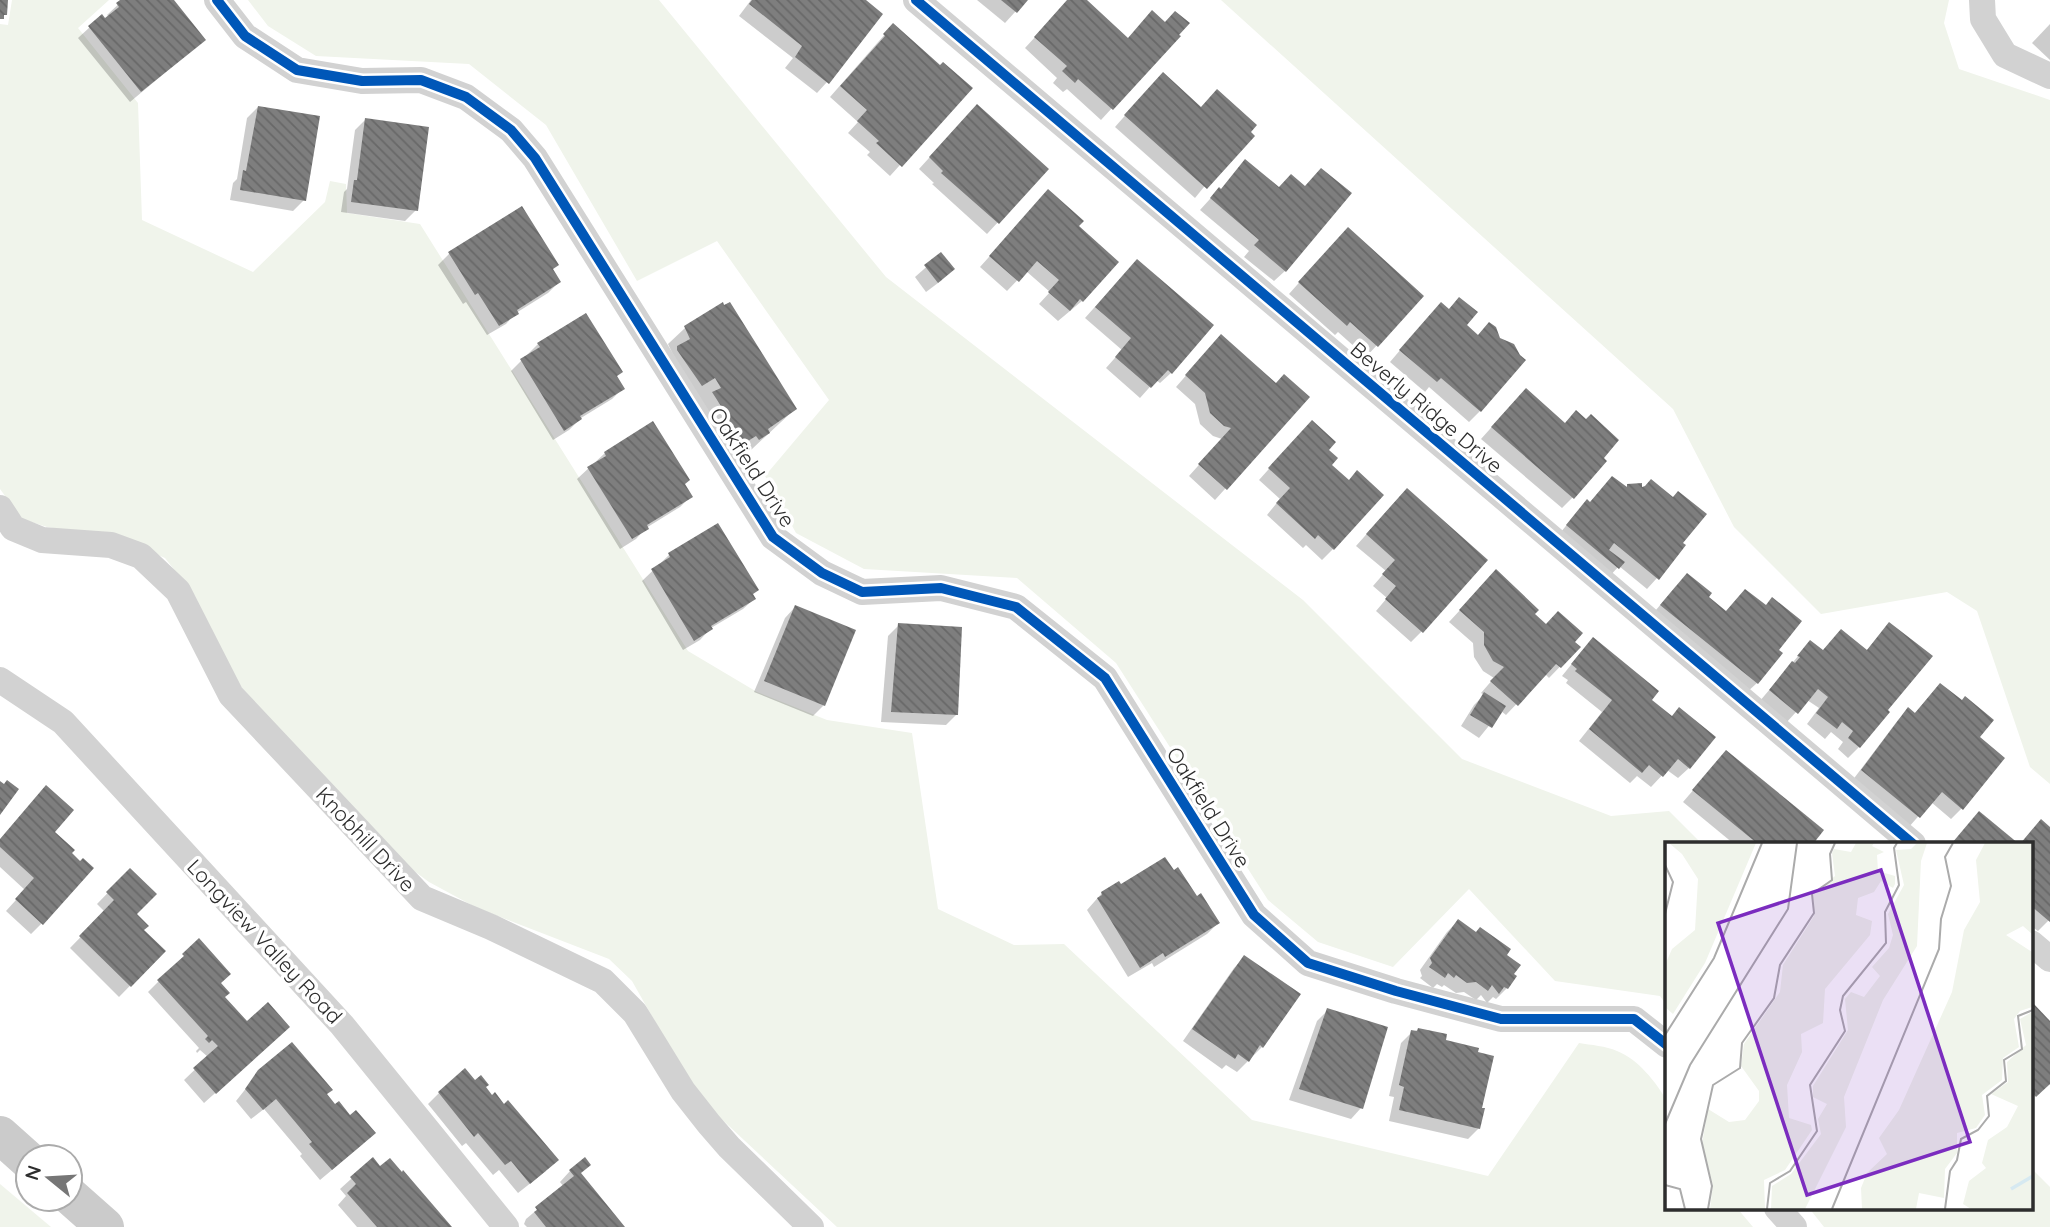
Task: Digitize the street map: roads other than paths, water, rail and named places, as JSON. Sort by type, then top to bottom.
[{"type":"main road","points":[[0,1135],[14,1148]]},
{"type":"main road","points":[[84,1208],[105,1227]]},
{"type":"street","name":"Oakfield Drive","points":[[217,0],[245,36],[297,70],[362,81],[421,80],[467,97],[511,130],[535,158],[773,537],[822,573],[862,592],[941,588],[1016,607],[1105,678],[1254,915],[1308,963],[1396,991],[1501,1018],[1634,1019],[1665,1043]]},
{"type":"street","name":"Beverly Ridge Drive","points":[[916,0],[1911,842]]},
{"type":"street","points":[[1982,0],[1983,19],[2005,55],[2050,76]]},
{"type":"street","name":"Knobhill Drive","points":[[0,508],[13,528],[42,540],[111,545],[141,556],[178,591],[231,695],[422,898],[603,981],[635,1013],[683,1091],[716,1132],[811,1227]]},
{"type":"street","name":"Longview Valley Road","points":[[0,680],[63,722],[342,1025],[506,1227]]},
{"type":"street","points":[[2032,944],[2050,959]]},
{"type":"street","points":[[1779,1210],[1794,1227]]}]
